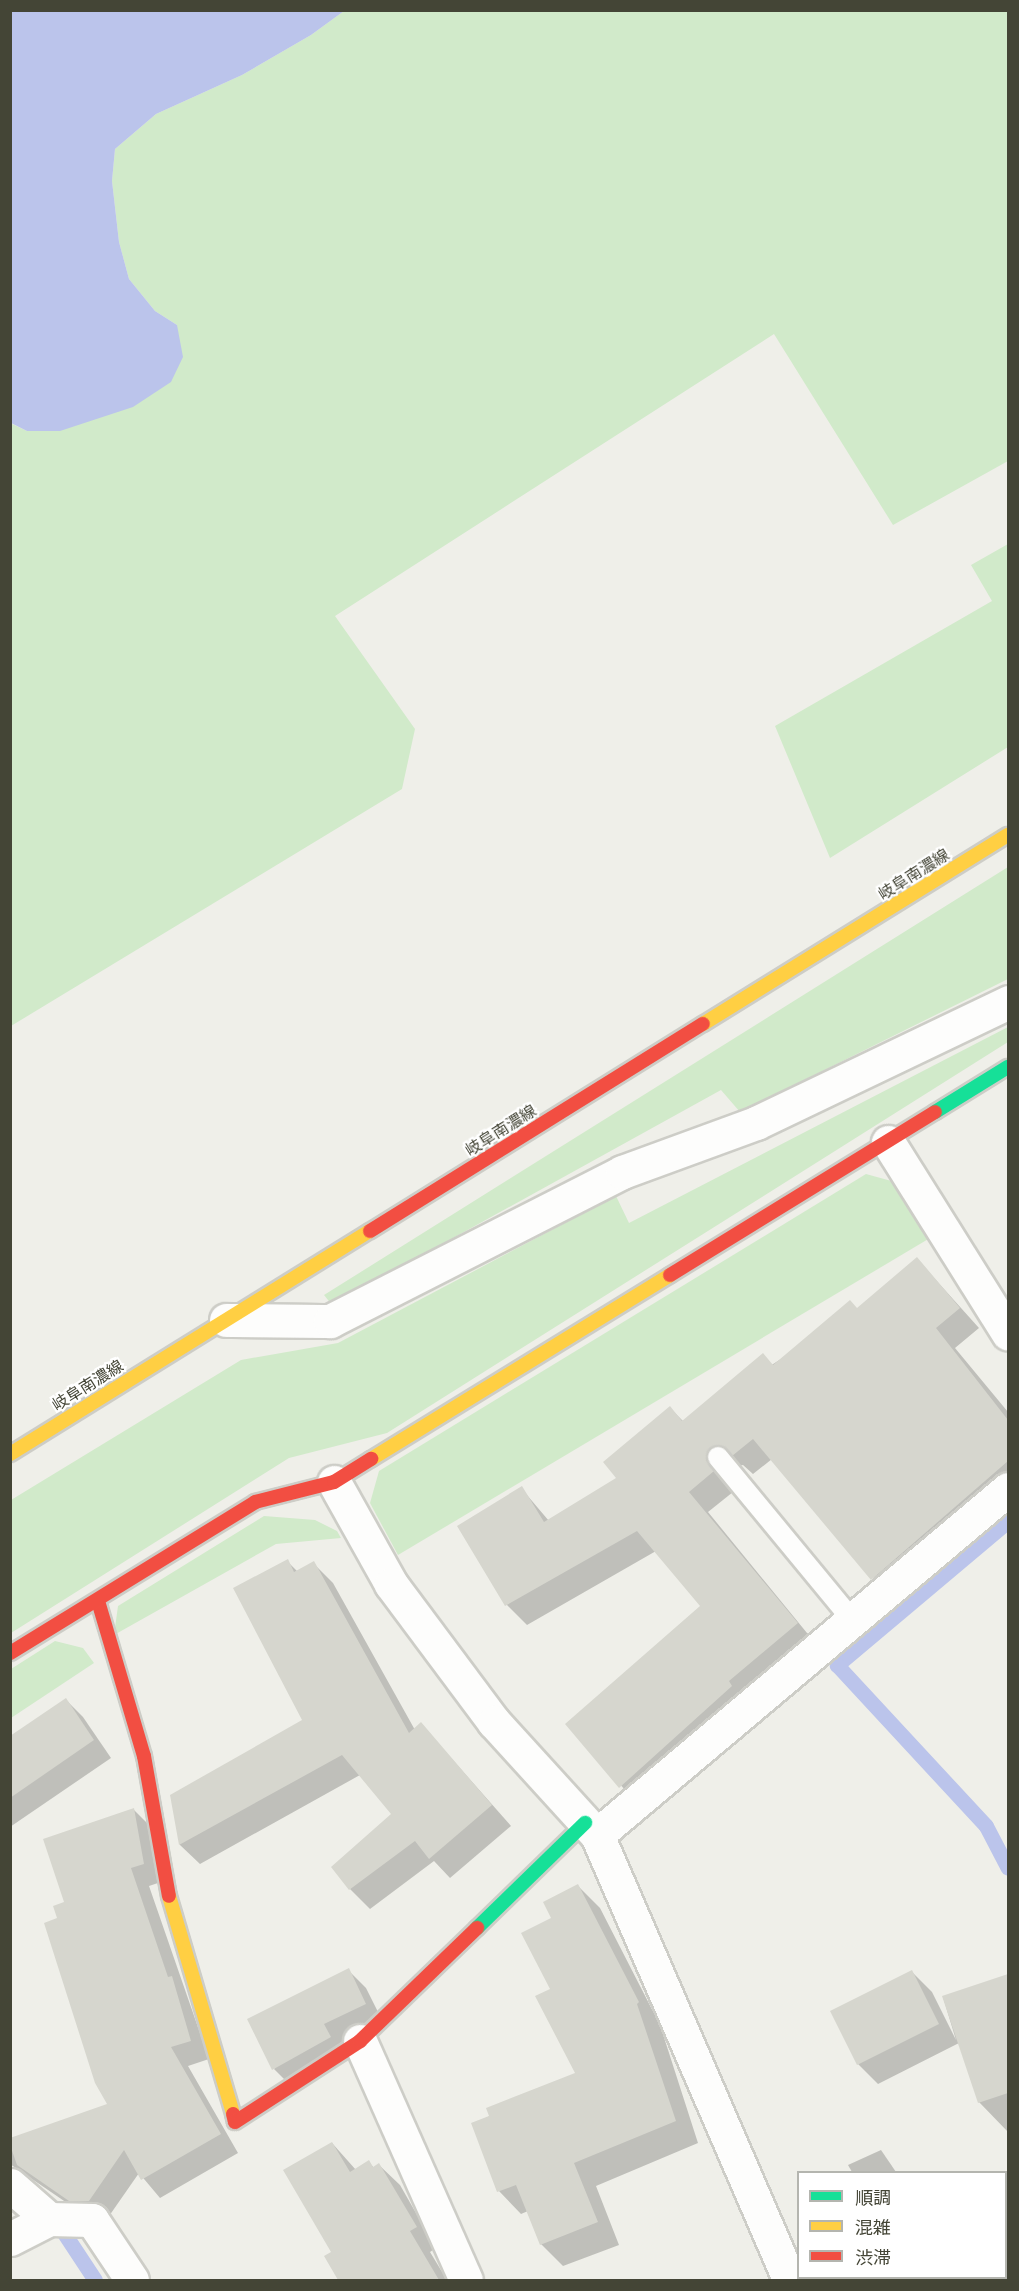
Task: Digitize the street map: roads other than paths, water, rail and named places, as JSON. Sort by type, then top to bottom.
[{"type":"street","name":"岐阜南濃線","points":[[10,1454],[1008,835]]},
{"type":"street","points":[[226,1320],[330,1321],[622,1172],[756,1123],[1008,1002]]},
{"type":"street","points":[[10,1653],[98,1601],[255,1502],[334,1482],[1008,1067]]},
{"type":"street","points":[[888,1142],[1008,1333]]},
{"type":"street","points":[[334,1482],[392,1584],[494,1722],[591,1829],[790,2280]]},
{"type":"street","points":[[98,1601],[144,1756],[169,1898],[235,2122],[360,2041],[591,1829],[854,1622],[1008,1489]]},
{"type":"street","points":[[360,2041],[466,2280]]},
{"type":"street","points":[[10,2185],[49,2219]]},
{"type":"street","points":[[10,2239],[49,2219],[92,2220],[132,2280]]},
{"type":"lane","points":[[718,1457],[854,1622]]},
{"type":"water","points":[[10,11],[344,11],[311,35],[242,75],[156,114],[115,149],[112,181],[119,242],[129,279],[155,311],[177,325],[183,357],[171,382],[133,407],[60,431],[27,431],[11,423]]},
{"type":"waterway","points":[[1008,1521],[837,1665],[986,1826],[1008,1868]]},
{"type":"waterway","points":[[64,2233],[95,2280]]}]
